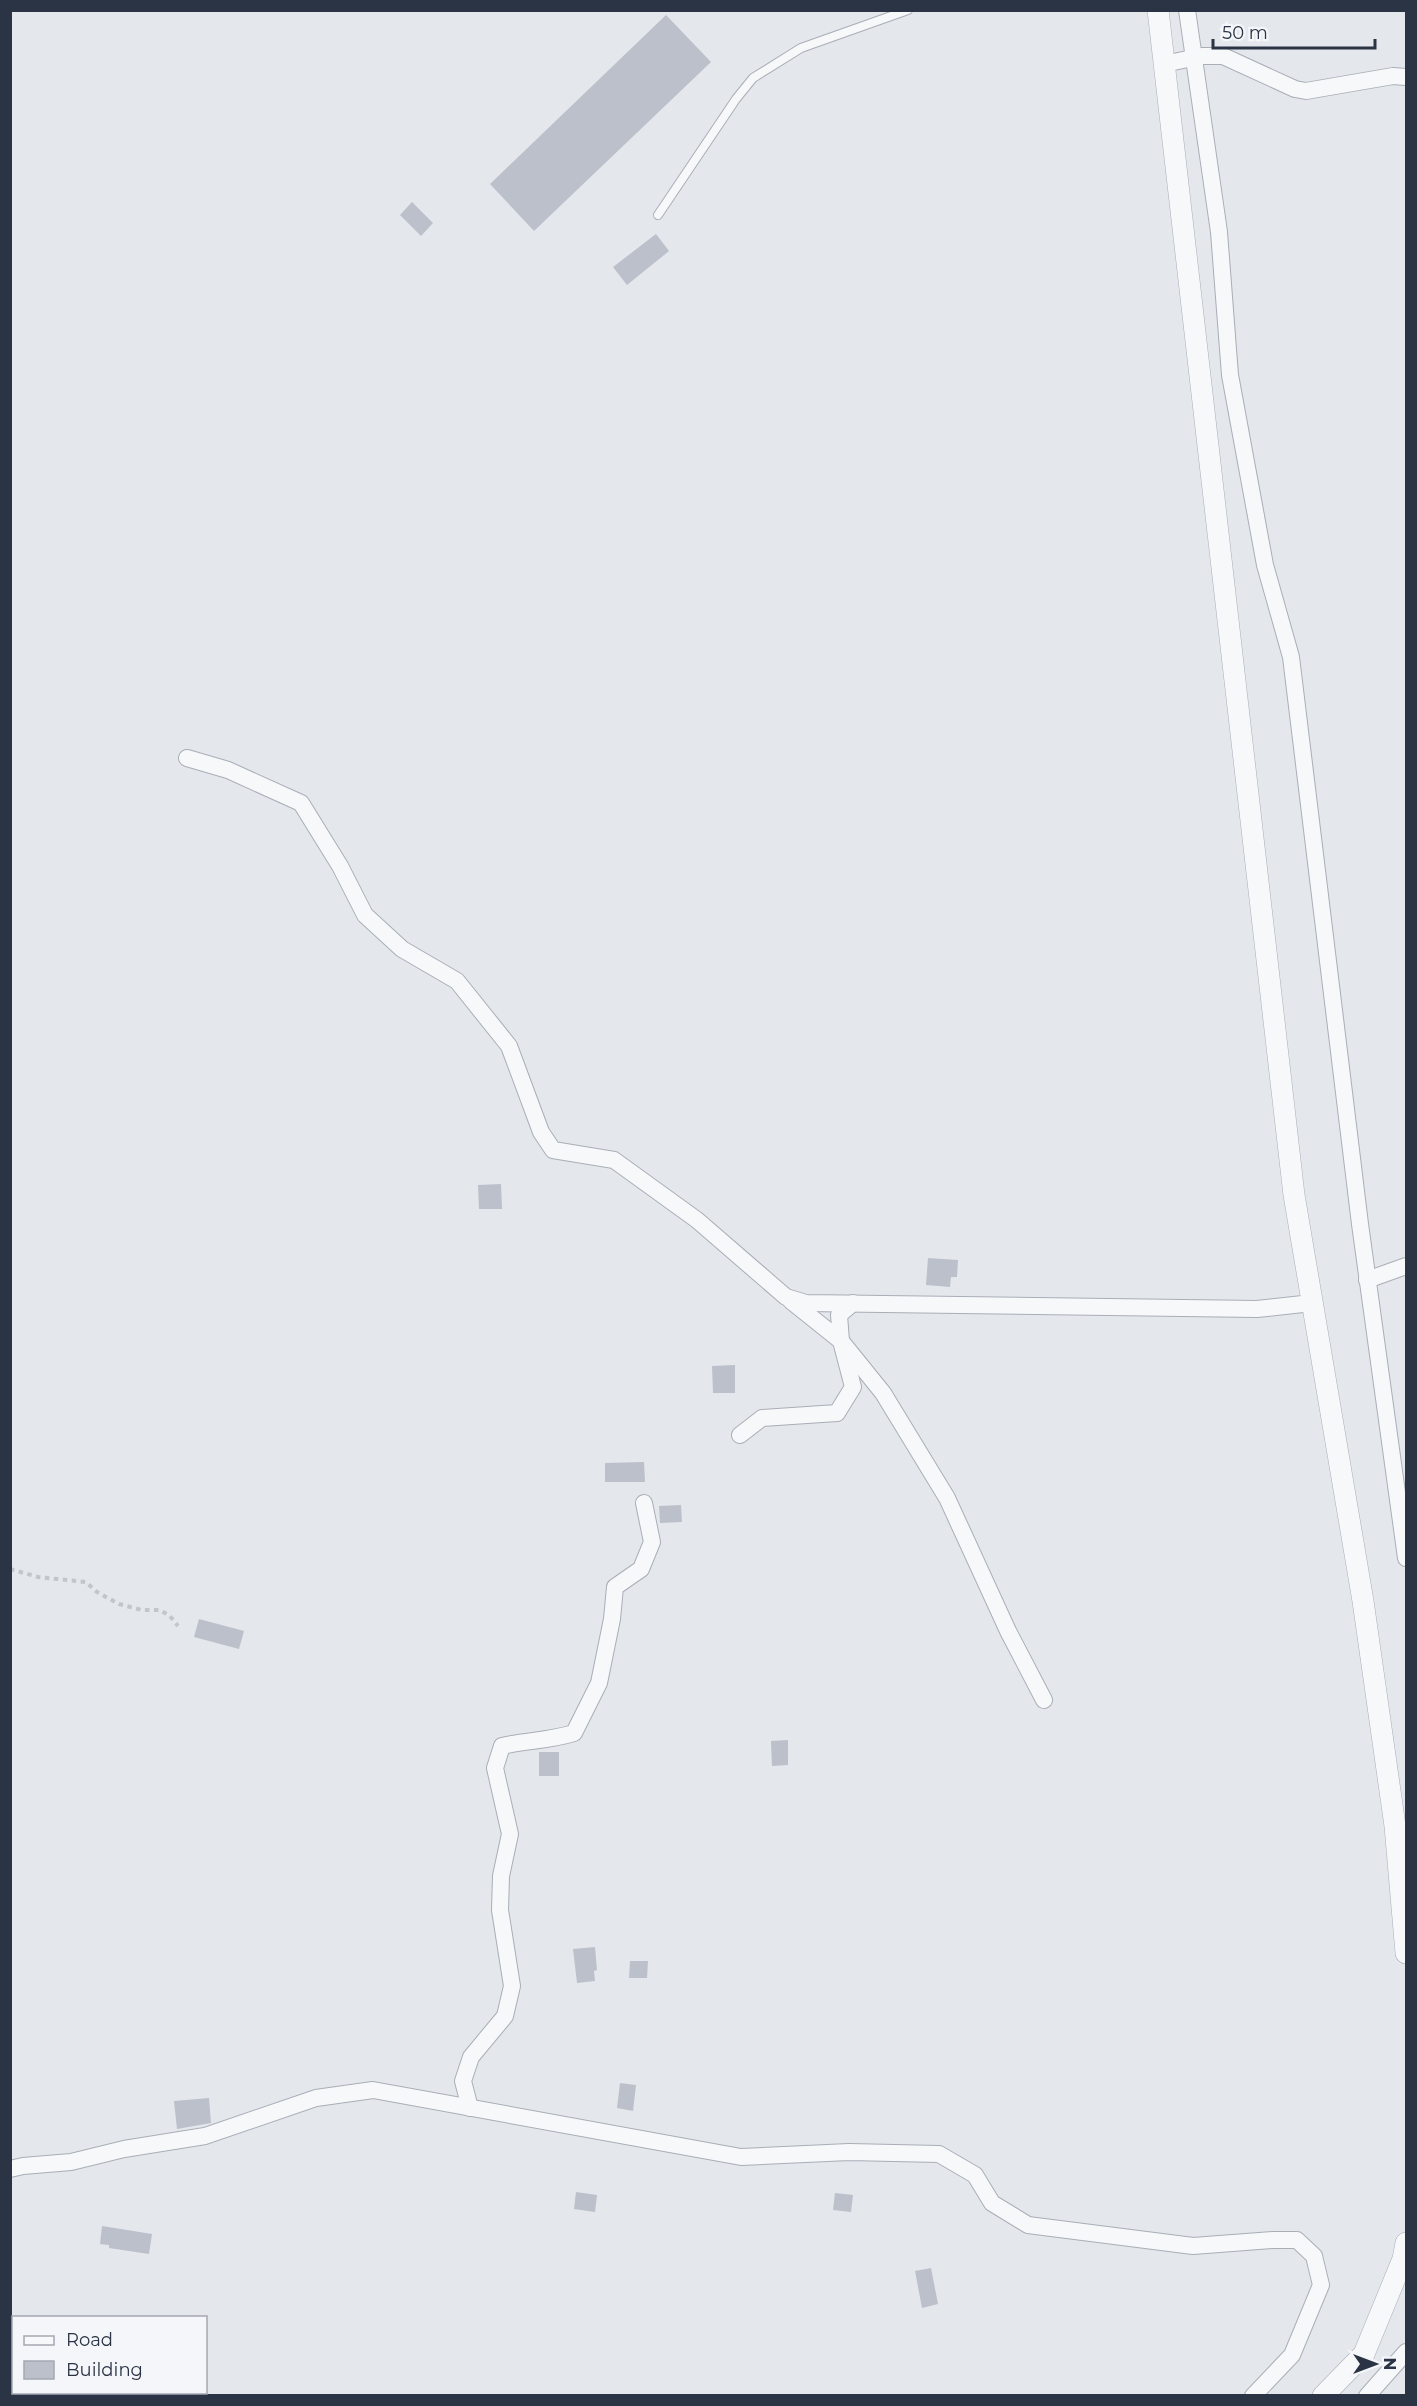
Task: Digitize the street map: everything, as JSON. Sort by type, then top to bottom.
[{"type":"street","points":[[1158,10],[1294,1195],[1363,1601],[1395,1826],[1407,1953]]},
{"type":"street","points":[[1187,10],[1219,232],[1230,375],[1265,565],[1291,657],[1310,830],[1367,1280],[1407,1558]]},
{"type":"street","points":[[1164,64],[1194,57],[1223,56],[1294,89],[1306,91],[1393,76],[1407,77]]},
{"type":"street","points":[[187,758],[228,770],[301,803],[340,866],[365,915],[402,949],[457,981],[509,1046],[541,1132],[553,1150],[614,1160],[698,1221],[841,1341],[883,1393],[947,1498],[1008,1631],[1044,1700]]},
{"type":"street","points":[[1367,1280],[1407,1266]]},
{"type":"street","points":[[786,1297],[806,1303],[1257,1308],[1312,1303]]},
{"type":"street","points":[[740,1435],[762,1418],[837,1413],[853,1387],[841,1341],[839,1315],[853,1303]]},
{"type":"street","points":[[470,2108],[463,2081],[468,2065],[471,2057],[505,2016],[512,1986],[500,1910],[501,1876],[510,1834],[495,1768],[502,1746],[518,1742],[552,1740],[574,1732],[599,1683],[612,1619],[615,1587],[641,1569],[652,1542],[644,1503]]},
{"type":"street","points":[[10,2169],[71,2162],[124,2149],[205,2136],[316,2098],[374,2090],[741,2157],[849,2152],[939,2154],[975,2175],[992,2203],[1028,2225],[1193,2246],[1297,2240],[1314,2256],[1321,2285],[1292,2355],[1253,2396]]},
{"type":"street","points":[[1323,2396],[1364,2354],[1407,2243]]},
{"type":"street","points":[[1367,2396],[1407,2352]]},
{"type":"lane","points":[[658,215],[736,99],[753,78],[801,48],[908,10]]},
{"type":"path","points":[[10,1569],[38,1577],[86,1582],[119,1604],[142,1610],[159,1610],[169,1615],[178,1626]]},
{"type":"building","points":[[666,15],[711,62],[534,231],[490,184]]},
{"type":"building","points":[[412,202],[433,223],[421,236],[400,215]]},
{"type":"building","points":[[656,234],[669,251],[627,285],[613,267]]},
{"type":"building","points":[[501,1184],[502,1209],[479,1209],[478,1185]]},
{"type":"building","points":[[928,1258],[958,1260],[957,1277],[951,1277],[950,1287],[926,1285]]},
{"type":"building","points":[[735,1365],[735,1393],[713,1393],[712,1366]]},
{"type":"building","points":[[644,1462],[645,1482],[605,1482],[605,1463]]},
{"type":"building","points":[[681,1505],[682,1522],[660,1523],[659,1506]]},
{"type":"building","points":[[199,1619],[244,1631],[239,1649],[194,1637]]},
{"type":"building","points":[[788,1740],[788,1765],[772,1766],[771,1741]]},
{"type":"building","points":[[539,1752],[559,1752],[559,1776],[539,1776]]},
{"type":"building","points":[[595,1947],[597,1970],[594,1971],[595,1981],[577,1983],[573,1949]]},
{"type":"building","points":[[630,1961],[648,1961],[647,1978],[629,1978]]},
{"type":"building","points":[[620,2083],[636,2085],[633,2111],[617,2108]]},
{"type":"building","points":[[209,2098],[211,2123],[177,2129],[174,2101]]},
{"type":"building","points":[[576,2192],[597,2195],[595,2212],[574,2209]]},
{"type":"building","points":[[835,2193],[853,2195],[851,2212],[833,2210]]},
{"type":"building","points":[[102,2226],[152,2234],[149,2254],[109,2248],[109,2245],[100,2244]]},
{"type":"building","points":[[931,2268],[938,2304],[922,2308],[915,2271]]}]
